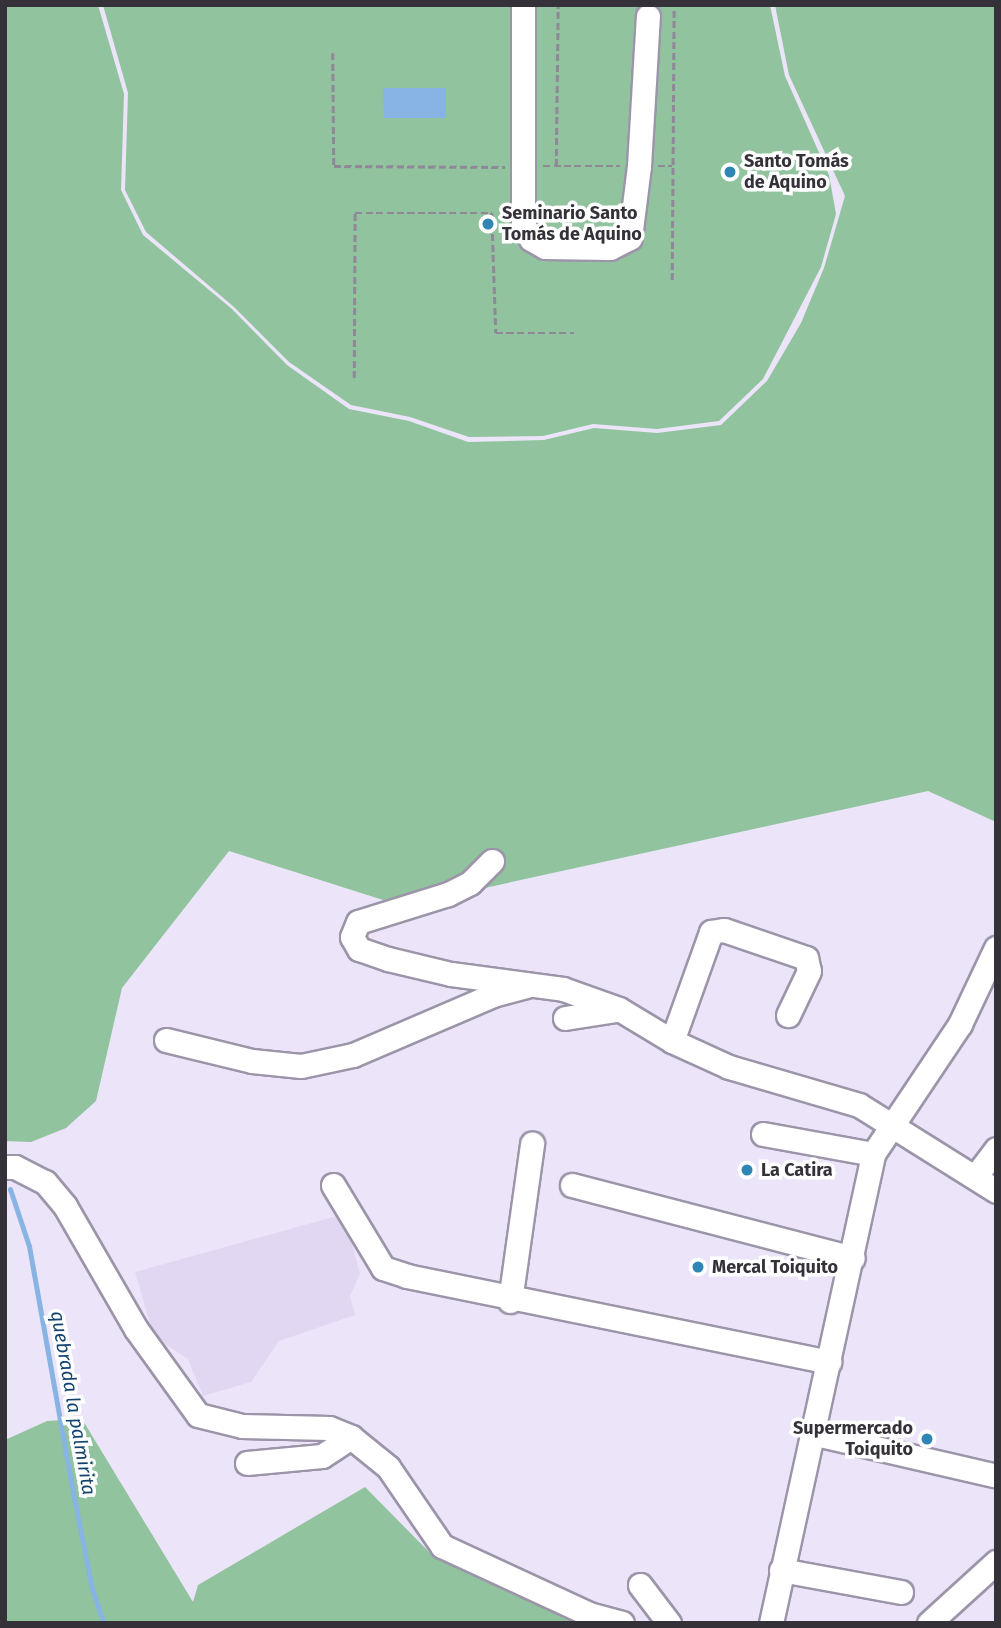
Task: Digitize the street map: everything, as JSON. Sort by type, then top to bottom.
[{"type":"street","points":[[523,5],[523,224],[531,239],[545,247],[610,248],[626,242],[633,229],[648,16]]},
{"type":"street","points":[[492,860],[470,883],[448,894],[358,922],[352,936],[359,949],[451,974],[536,984],[619,1009],[672,1041],[729,1067],[859,1105],[996,1191]]},
{"type":"street","points":[[672,1041],[711,932],[724,930],[806,958],[809,971],[788,1015]]},
{"type":"street","points":[[771,1623],[811,1433],[853,1258],[873,1154],[891,1123],[960,1024],[996,948]]},
{"type":"street","points":[[166,1040],[252,1061],[301,1066],[354,1055],[493,995],[536,984]]},
{"type":"street","points":[[565,1018],[619,1009]]},
{"type":"street","points":[[763,1134],[873,1154]]},
{"type":"street","points":[[510,1301],[532,1144]]},
{"type":"street","points":[[975,1177],[996,1149]]},
{"type":"street","points":[[5,1167],[15,1167],[45,1182],[65,1206],[136,1329],[198,1415],[242,1426],[329,1428],[351,1437],[388,1467],[442,1546],[589,1614],[622,1623]]},
{"type":"street","points":[[333,1185],[383,1268],[510,1301],[829,1362]]},
{"type":"street","points":[[572,1185],[853,1258]]},
{"type":"street","points":[[811,1433],[993,1475]]},
{"type":"street","points":[[247,1464],[321,1456],[351,1437]]},
{"type":"street","points":[[929,1623],[996,1562]]},
{"type":"street","points":[[781,1570],[901,1592]]},
{"type":"street","points":[[640,1585],[669,1623]]},
{"type":"path","points":[[556,166],[558,5]]},
{"type":"path","points":[[672,280],[674,5]]},
{"type":"path","points":[[333,53],[334,166],[672,166]]},
{"type":"path","points":[[354,378],[355,213],[492,213],[496,333],[574,333]]},
{"type":"shaded area","points":[[344,1214],[360,1274],[350,1296],[355,1315],[279,1341],[251,1382],[203,1396],[188,1359],[154,1337],[135,1272]]},
{"type":"green space","points":[[5,5],[98,5],[124,94],[121,190],[143,235],[232,309],[287,365],[349,409],[409,421],[468,442],[544,440],[594,428],[657,433],[721,425],[767,381],[801,323],[824,268],[845,196],[789,75],[775,5],[996,5],[996,822],[928,791],[402,906],[229,851],[122,988],[96,1101],[66,1128],[31,1142],[5,1141]]},
{"type":"green space","name":"Seminario Santo Tomás de Aquino","points":[[103,5],[770,5],[785,76],[829,175],[836,214],[821,267],[763,379],[719,421],[657,429],[593,424],[543,436],[469,437],[410,417],[351,405],[289,362],[234,307],[146,232],[125,190],[128,93]]},
{"type":"green space","points":[[82,1419],[193,1602],[198,1585],[365,1487],[434,1557],[578,1623],[5,1623],[5,1440],[47,1421]]},
{"type":"water","points":[[383,88],[446,88],[446,118],[384,118]]},
{"type":"waterway","name":"quebrada la palmirita","points":[[10,1189],[29,1246],[92,1589],[104,1623]]},
{"type":"place","name":"Santo Tomás de Aquino","points":[[730,172]]},
{"type":"place","name":"Seminario Santo Tomás de Aquino","points":[[488,224]]},
{"type":"place","name":"La Catira","points":[[747,1170]]},
{"type":"place","name":"Mercal Toiquito","points":[[698,1267]]},
{"type":"place","name":"Supermercado Toiquito","points":[[927,1439]]}]
